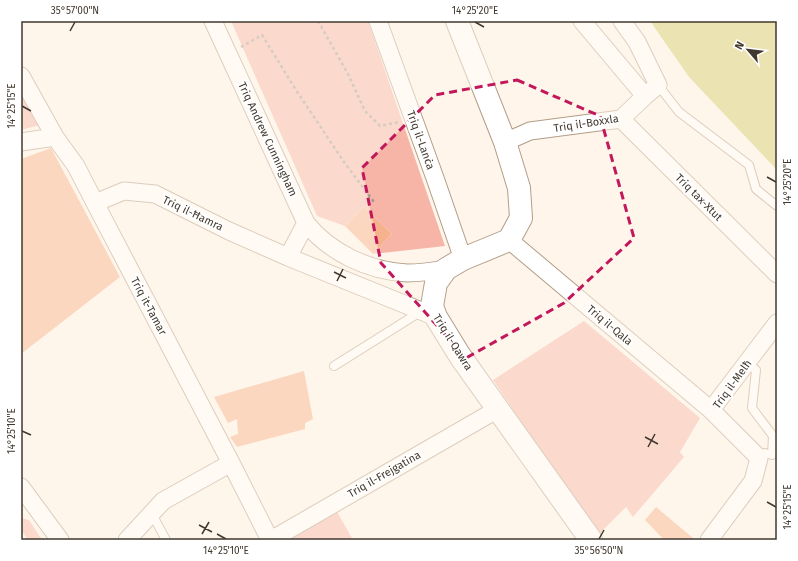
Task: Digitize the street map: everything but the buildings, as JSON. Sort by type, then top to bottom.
[{"type":"street","name":"Triq Andrew Cunningham","points":[[213,21],[306,223],[313,232],[341,253],[365,265],[385,271],[408,273],[454,264]]},
{"type":"street","name":"Triq il-Lanċa","points":[[378,21],[414,119],[454,264]]},
{"type":"street","points":[[454,264],[509,240],[521,218],[519,188],[505,142],[457,21]]},
{"type":"street","points":[[582,21],[651,91]]},
{"type":"street","points":[[614,21],[637,42]]},
{"type":"street","points":[[622,21],[637,42],[651,91]]},
{"type":"street","name":"Triq it-Tamar","points":[[21,76],[55,137],[76,166],[270,540]]},
{"type":"street","name":"Triq il-Boxxla","points":[[505,142],[530,131],[621,119],[651,91]]},
{"type":"street","name":"Triq tax-Xtut","points":[[621,119],[777,274]]},
{"type":"street","points":[[21,142],[55,137]]},
{"type":"street","name":"Triq il-Ħamra","points":[[95,203],[124,191],[155,194],[288,257],[429,314]]},
{"type":"street","points":[[288,257],[306,223]]},
{"type":"street","name":"Triq il-Qala","points":[[509,240],[711,410]]},
{"type":"street","name":"Triq il-Qawra","points":[[454,264],[436,283],[429,314],[591,540]]},
{"type":"street","name":"Triq il-Melħ","points":[[759,458],[711,410],[777,322]]},
{"type":"street","name":"Triq il-Frejgatina","points":[[270,540],[498,409]]},
{"type":"street","points":[[709,540],[753,481],[759,458]]},
{"type":"street","points":[[128,540],[163,501],[231,463]]},
{"type":"street","points":[[21,487],[60,540]]},
{"type":"lane","points":[[651,91],[749,166],[756,189],[777,206]]},
{"type":"lane","points":[[334,366],[429,314]]},
{"type":"lane","points":[[747,363],[756,370],[752,408],[773,436],[772,454],[765,453],[759,458]]},
{"type":"lane","points":[[152,514],[166,540]]},
{"type":"path","points":[[318,21],[348,74],[365,111],[380,126],[414,119]]},
{"type":"path","points":[[229,54],[262,35],[296,90],[344,162],[374,202]]},
{"type":"highlighted area","points":[[517,80],[600,116],[634,238],[564,303],[466,358],[381,263],[362,168],[435,95]]},
{"type":"shaded area","points":[[231,21],[368,21],[445,246],[373,254],[392,234],[364,207],[345,226],[317,216]]},
{"type":"shaded area","points":[[650,21],[777,21],[777,170],[689,77]]},
{"type":"shaded area","points":[[21,79],[44,124],[21,130]]},
{"type":"shaded area","points":[[584,321],[700,418],[680,452],[684,457],[633,517],[626,507],[598,535],[493,380]]},
{"type":"shaded area","points":[[336,510],[353,540],[287,540]]},
{"type":"shaded area","points":[[21,518],[29,520],[42,540],[28,540],[21,530]]}]
